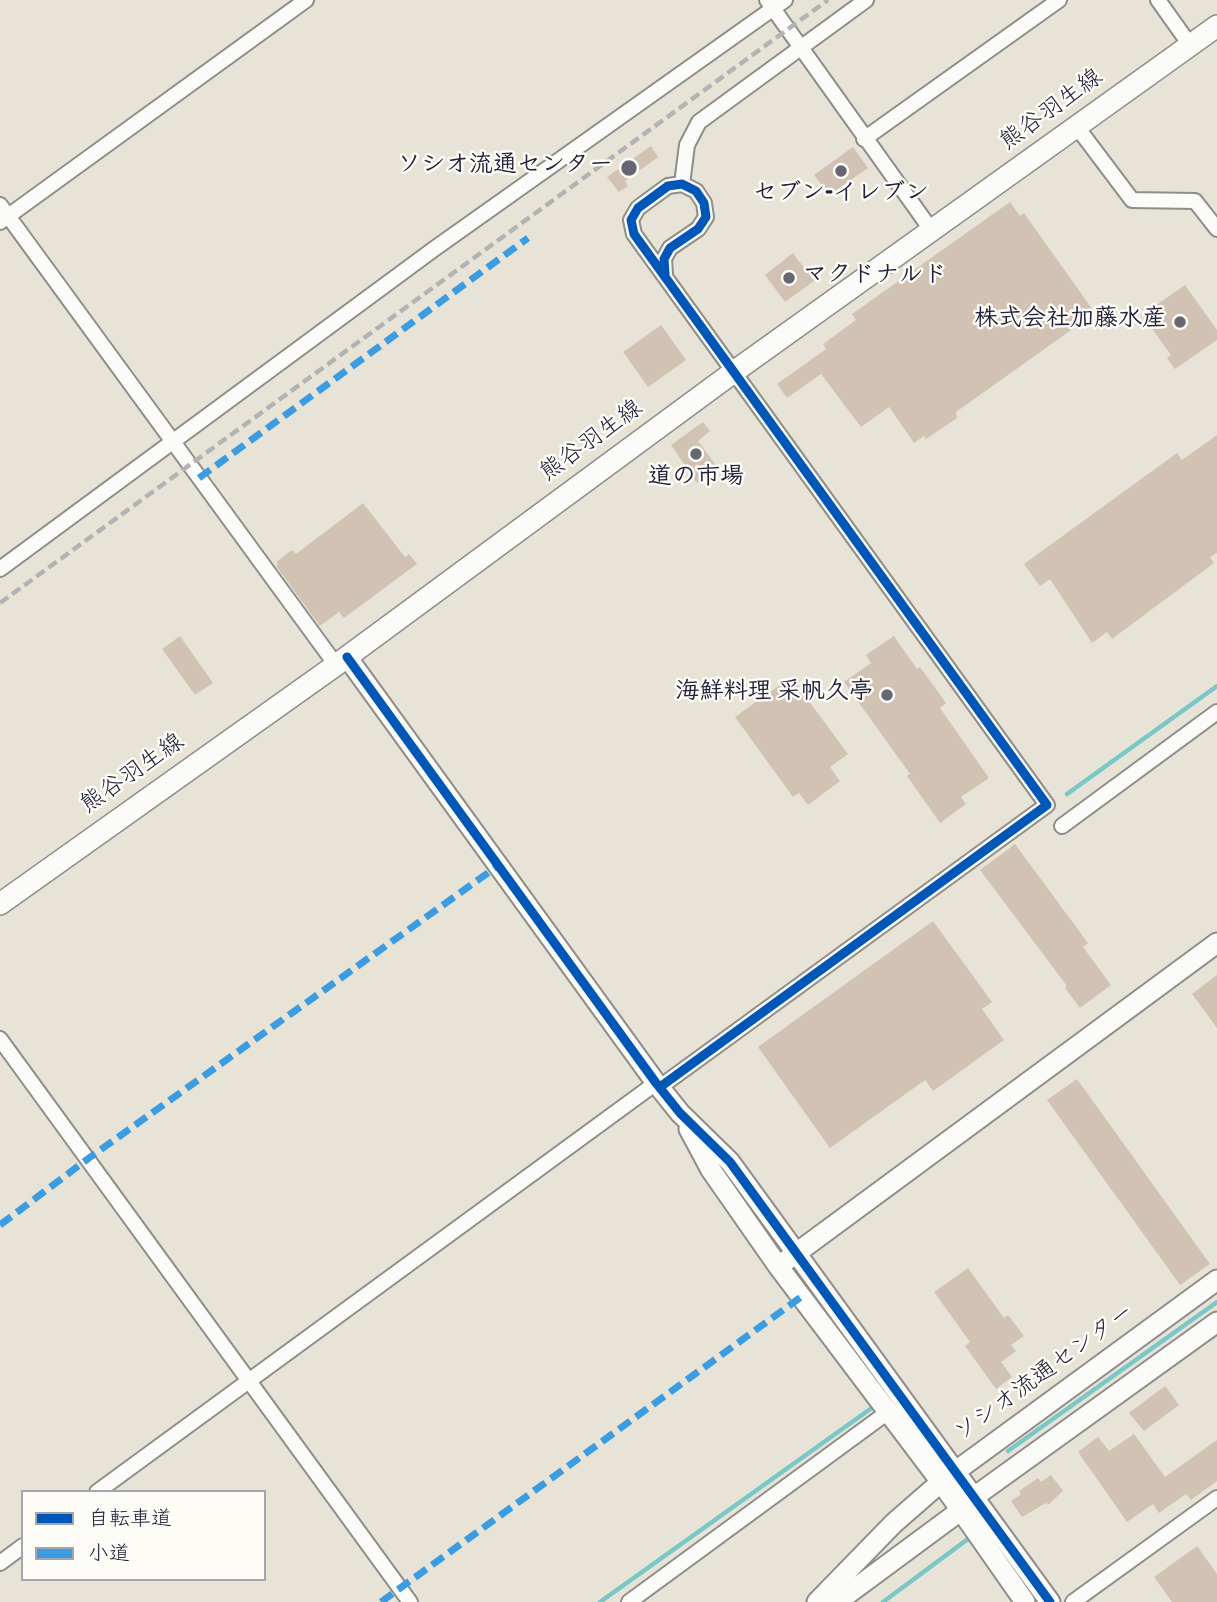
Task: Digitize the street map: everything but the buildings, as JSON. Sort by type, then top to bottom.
[{"type":"main road","name":"熊谷羽生線","points":[[0,904],[342,661],[735,371],[1217,26]]},
{"type":"street","points":[[306,0],[3,214],[173,443],[342,661],[658,1085],[680,1113],[730,1162],[967,1504],[1025,1602]]},
{"type":"street","points":[[681,184],[687,145],[699,122],[866,0]]},
{"type":"street","points":[[864,139],[1059,0]]},
{"type":"street","points":[[1158,0],[1191,45]]},
{"type":"street","points":[[0,569],[456,233],[775,3],[801,47],[864,139],[932,231]]},
{"type":"street","points":[[1077,127],[1132,200],[1195,201],[1217,229]]},
{"type":"street","points":[[100,1490],[1047,805],[634,233],[631,220],[638,208],[668,186],[681,184],[695,191],[704,203],[706,217],[698,229],[670,248],[664,259],[665,274]]},
{"type":"street","points":[[1062,826],[1217,712]]},
{"type":"street","points":[[778,1266],[1217,943]]},
{"type":"street","points":[[0,1039],[410,1602]]},
{"type":"street","points":[[680,1113],[711,1170],[778,1266],[888,1412],[948,1477]]},
{"type":"street","name":"ソシオ流通センター","points":[[817,1602],[894,1522],[948,1477],[1217,1280]]},
{"type":"street","points":[[837,1602],[1217,1322]]},
{"type":"street","points":[[629,1602],[888,1412]]},
{"type":"street","points":[[1073,1602],[1217,1498]]},
{"type":"street","points":[[967,1504],[1050,1602]]},
{"type":"street","points":[[0,1563],[21,1547]]},
{"type":"waterway","points":[[1067,794],[1217,686]]},
{"type":"waterway","points":[[1008,1451],[1217,1302]]},
{"type":"waterway","points":[[600,1602],[873,1407]]},
{"type":"waterway","points":[[883,1602],[972,1536]]},
{"type":"railway","points":[[0,603],[828,0]]},
{"type":"marked path","points":[[199,478],[528,238]]},
{"type":"marked path","points":[[0,1225],[89,1158],[499,865]]},
{"type":"marked path","points":[[381,1602],[801,1297]]},
{"type":"cycle path","points":[[660,1087],[1047,805],[634,234],[631,220],[638,208],[668,186],[682,184],[696,191],[704,203],[706,217],[698,229],[670,248],[664,259],[665,274]]},
{"type":"cycle path","points":[[347,657],[656,1083],[680,1113],[730,1162],[1050,1602]]},
{"type":"place","name":"ソシオ流通センター","points":[[629,168]]},
{"type":"place","name":"セブン-イレブン","points":[[841,171]]},
{"type":"place","name":"マクドナルド","points":[[789,278]]},
{"type":"place","name":"株式会社加藤水産","points":[[1180,322]]},
{"type":"place","name":"道の市場","points":[[696,454]]},
{"type":"place","name":"海鮮料理 采帆久亭","points":[[887,695]]}]
